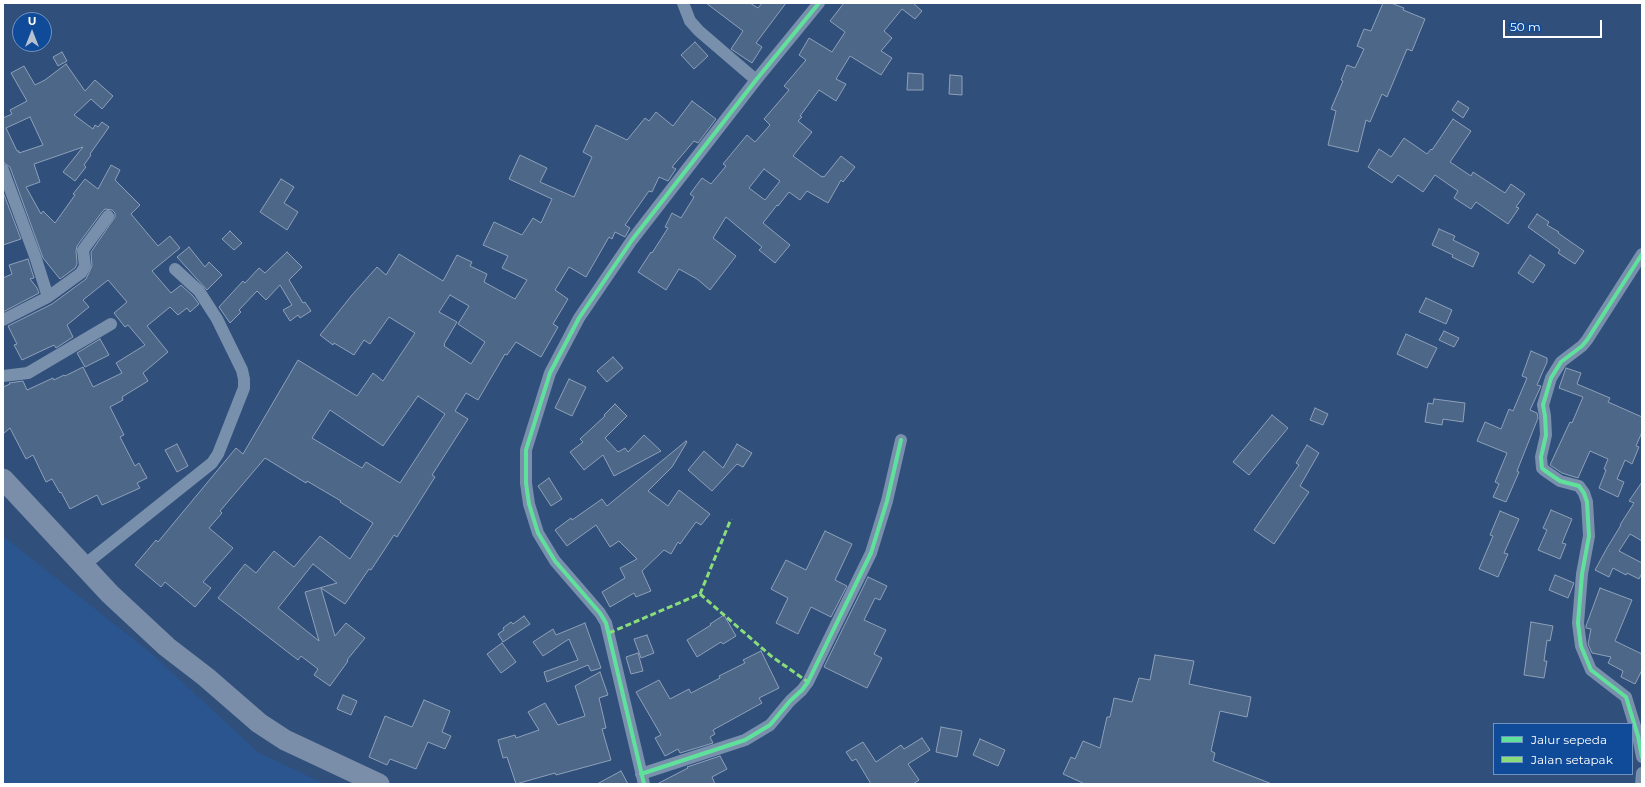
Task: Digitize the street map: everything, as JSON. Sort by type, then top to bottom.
[{"type":"highway","points":[[3,479],[110,594],[167,647],[206,677],[259,723],[285,740],[379,784]]},
{"type":"street","points":[[683,3],[690,21],[756,80]]},
{"type":"street","points":[[818,3],[756,80],[632,240],[579,318],[550,373],[526,450],[526,483],[529,504],[538,533],[555,561],[600,613],[606,623],[642,779],[745,740],[770,725],[790,701],[802,690],[808,682],[871,553],[887,501],[901,440]]},
{"type":"street","points":[[3,170],[30,242],[48,297]]},
{"type":"street","points":[[3,320],[48,297],[84,269],[83,250],[108,216]]},
{"type":"street","points":[[1642,254],[1587,340],[1582,346],[1561,362],[1551,378],[1543,405],[1546,435],[1541,458],[1542,468],[1544,470],[1560,481],[1579,486],[1584,493],[1587,502],[1589,536],[1582,574],[1578,623],[1581,646],[1590,670],[1626,698],[1638,736],[1642,757]]},
{"type":"street","points":[[83,566],[212,463],[218,454],[244,388],[242,370],[206,300],[199,291],[175,269]]},
{"type":"street","points":[[3,376],[28,373],[111,324]]},
{"type":"street","points":[[1641,784],[1642,773]]},
{"type":"water","points":[[3,536],[151,653],[258,752],[325,784],[3,784]]},
{"type":"building","points":[[706,3],[750,3],[758,8],[762,3],[786,3],[756,43],[762,47],[752,63],[731,49],[743,31]]},
{"type":"building","points":[[844,3],[913,3],[922,11],[915,19],[902,9],[884,31],[892,38],[881,51],[892,58],[881,75],[850,56],[836,79],[846,84],[836,101],[819,90],[800,116],[802,117],[798,121],[812,132],[793,156],[822,177],[824,177],[841,156],[855,167],[843,182],[841,180],[828,203],[807,191],[800,200],[789,192],[778,206],[777,205],[763,223],[790,245],[775,263],[759,250],[762,247],[726,217],[713,238],[736,256],[710,290],[697,279],[679,269],[666,290],[638,272],[668,228],[665,227],[672,213],[681,218],[694,197],[690,194],[702,178],[711,184],[726,166],[723,164],[747,135],[755,142],[770,125],[764,119],[789,90],[784,86],[806,60],[799,55],[809,38],[832,52],[845,32],[830,21]],"holes":[[[764,169],[780,181],[765,200],[749,188]]]},
{"type":"building","points":[[1383,3],[1391,3],[1404,8],[1403,10],[1425,19],[1412,51],[1407,49],[1387,97],[1382,94],[1370,122],[1366,120],[1358,152],[1328,145],[1336,111],[1331,109],[1343,81],[1341,80],[1347,65],[1355,68],[1364,49],[1357,46],[1364,29],[1371,31]]},
{"type":"building","points":[[695,42],[708,56],[694,69],[681,55]]},
{"type":"building","points":[[62,52],[67,61],[58,66],[53,57]]},
{"type":"building","points":[[66,64],[85,91],[95,80],[113,96],[102,109],[91,99],[74,115],[93,129],[95,125],[98,127],[102,122],[109,127],[90,154],[91,155],[84,165],[86,167],[75,181],[63,172],[83,147],[34,164],[40,182],[26,187],[41,214],[43,211],[55,223],[75,195],[73,194],[85,179],[98,189],[111,165],[120,170],[115,180],[140,205],[131,214],[158,246],[170,236],[180,248],[152,271],[171,293],[181,285],[199,304],[190,312],[187,308],[178,315],[170,307],[147,326],[168,352],[143,373],[148,381],[122,397],[123,400],[110,407],[124,435],[120,437],[135,466],[139,463],[147,478],[137,483],[140,488],[102,505],[97,495],[70,509],[52,479],[46,482],[33,455],[26,459],[10,428],[3,434],[3,387],[10,384],[9,383],[23,381],[27,390],[53,378],[54,380],[64,375],[65,376],[83,367],[93,387],[122,373],[116,363],[145,345],[128,325],[125,327],[114,313],[127,302],[108,280],[83,300],[89,307],[67,325],[73,337],[56,348],[54,345],[22,360],[14,345],[17,344],[8,326],[52,304],[86,279],[92,266],[91,252],[115,217],[115,213],[112,210],[105,209],[102,212],[77,246],[77,264],[75,268],[60,279],[43,258],[10,167],[4,163],[3,159],[3,118],[12,114],[10,110],[27,101],[11,73],[24,66],[35,85],[45,80]],"holes":[[[30,117],[43,145],[19,153],[6,128]]]},
{"type":"building","points":[[908,73],[923,74],[923,90],[907,90]]},
{"type":"building","points":[[950,75],[962,76],[962,95],[949,94]]},
{"type":"building","points":[[692,101],[716,119],[698,143],[694,141],[672,167],[676,169],[668,181],[659,177],[652,192],[649,191],[625,225],[630,228],[625,237],[615,232],[612,239],[609,237],[586,277],[569,267],[555,290],[568,299],[553,324],[558,327],[541,357],[516,342],[507,355],[505,354],[478,400],[466,393],[455,411],[468,419],[432,475],[435,477],[397,537],[394,535],[371,570],[369,569],[345,604],[321,588],[335,636],[346,623],[365,638],[347,660],[348,661],[330,686],[314,675],[318,669],[301,656],[298,660],[218,598],[245,564],[256,573],[274,551],[294,567],[320,536],[350,559],[373,523],[340,502],[341,501],[307,481],[306,483],[265,458],[220,511],[222,513],[209,528],[233,548],[203,582],[211,588],[195,607],[165,582],[161,587],[135,565],[156,540],[158,542],[236,448],[243,454],[298,360],[357,396],[373,373],[383,381],[415,333],[389,317],[370,344],[364,340],[354,355],[334,343],[333,345],[320,335],[377,267],[386,275],[399,254],[443,281],[457,255],[472,262],[470,266],[487,274],[484,282],[515,299],[527,280],[502,268],[508,256],[483,245],[494,222],[522,235],[533,218],[541,223],[552,199],[509,179],[520,155],[547,168],[540,182],[574,197],[592,157],[583,152],[596,125],[627,140],[645,118],[649,121],[656,112],[673,126]],"holes":[[[450,295],[469,306],[458,324],[485,342],[471,364],[444,346],[457,322],[439,312]],[[418,396],[445,414],[400,483],[366,462],[362,468],[312,438],[330,410],[383,446]],[[313,564],[337,583],[305,592],[319,641],[278,608]]]},
{"type":"building","points":[[1458,101],[1469,108],[1463,118],[1452,110]]},
{"type":"building","points":[[1453,119],[1471,131],[1450,162],[1471,176],[1473,172],[1505,193],[1511,184],[1525,194],[1516,207],[1519,208],[1508,224],[1476,202],[1471,209],[1454,198],[1458,191],[1435,175],[1423,192],[1398,175],[1392,183],[1368,167],[1379,149],[1391,157],[1404,138],[1427,154],[1431,149],[1432,150]]},
{"type":"building","points":[[281,179],[294,187],[284,203],[298,212],[287,230],[260,212]]},
{"type":"building","points":[[3,192],[21,239],[3,245]]},
{"type":"building","points":[[1537,214],[1549,222],[1547,225],[1584,251],[1575,264],[1558,253],[1560,250],[1528,227]]},
{"type":"building","points":[[1439,229],[1455,236],[1453,240],[1479,253],[1473,267],[1432,245]]},
{"type":"building","points":[[230,231],[242,243],[234,250],[222,239]]},
{"type":"building","points":[[189,247],[205,267],[209,262],[222,275],[207,290],[177,257]]},
{"type":"building","points":[[287,252],[302,267],[289,280],[303,303],[305,302],[311,311],[300,318],[298,315],[290,321],[283,310],[292,305],[280,285],[266,300],[257,291],[239,310],[241,312],[230,323],[219,307],[243,281],[245,283],[259,268],[265,273]]},
{"type":"building","points":[[1530,255],[1545,265],[1533,283],[1518,273]]},
{"type":"building","points":[[28,259],[34,278],[30,279],[39,293],[3,312],[3,278],[12,274],[9,265]]},
{"type":"building","points":[[1426,298],[1452,310],[1446,324],[1419,312]]},
{"type":"building","points":[[1444,331],[1459,338],[1454,347],[1439,340]]},
{"type":"building","points":[[1406,334],[1437,348],[1427,368],[1397,354]]},
{"type":"building","points":[[100,339],[109,355],[85,367],[77,353]]},
{"type":"building","points":[[1531,351],[1547,358],[1547,362],[1537,385],[1541,386],[1530,410],[1537,413],[1538,418],[1517,471],[1519,472],[1506,502],[1493,497],[1499,484],[1495,482],[1507,453],[1477,441],[1485,422],[1501,429],[1509,409],[1513,411],[1527,378],[1522,376]]},
{"type":"building","points":[[613,357],[623,368],[607,382],[597,371]]},
{"type":"building","points":[[1566,368],[1581,373],[1577,384],[1610,398],[1608,402],[1642,417],[1642,432],[1636,446],[1639,447],[1632,464],[1625,460],[1617,479],[1624,482],[1618,497],[1599,488],[1606,470],[1604,469],[1608,459],[1590,451],[1578,478],[1562,473],[1550,465],[1570,422],[1572,423],[1583,397],[1559,388]]},
{"type":"building","points":[[569,379],[586,387],[572,416],[555,408]]},
{"type":"building","points":[[1434,399],[1465,403],[1463,422],[1443,419],[1442,425],[1425,422],[1428,403],[1433,404]]},
{"type":"building","points":[[615,404],[627,416],[605,438],[618,452],[625,448],[628,452],[644,435],[661,451],[614,476],[603,455],[584,470],[570,452],[583,442],[580,439],[605,416],[604,415]]},
{"type":"building","points":[[1315,408],[1328,414],[1323,425],[1310,420]]},
{"type":"building","points":[[1272,415],[1288,428],[1249,475],[1233,462]]},
{"type":"building","points":[[686,441],[687,442],[672,467],[648,491],[668,506],[679,490],[710,514],[701,525],[696,522],[680,544],[678,542],[671,554],[664,550],[642,571],[651,591],[636,597],[634,593],[610,607],[602,592],[625,578],[620,568],[637,559],[619,541],[610,547],[596,525],[567,546],[555,530],[571,518],[572,520],[602,499],[607,506]]},
{"type":"building","points":[[177,444],[188,466],[177,472],[165,450]]},
{"type":"building","points":[[737,444],[752,453],[743,467],[737,464],[712,491],[688,470],[704,451],[723,468]]},
{"type":"building","points":[[1307,445],[1319,453],[1300,486],[1309,492],[1274,544],[1254,530],[1299,465],[1296,463]]},
{"type":"building","points":[[549,478],[562,499],[551,506],[538,486]]},
{"type":"building","points":[[1642,482],[1642,541],[1630,534],[1619,551],[1642,563],[1642,573],[1639,579],[1627,573],[1626,575],[1613,568],[1609,577],[1595,570],[1634,503],[1629,501]]},
{"type":"building","points":[[1551,510],[1572,519],[1562,543],[1566,544],[1560,559],[1538,550],[1547,530],[1543,528]]},
{"type":"building","points":[[1500,511],[1519,519],[1504,553],[1508,554],[1498,577],[1479,569],[1493,536],[1490,535]]},
{"type":"building","points":[[825,531],[852,544],[835,580],[847,586],[831,617],[811,607],[798,634],[776,623],[788,598],[771,589],[786,560],[806,570]]},
{"type":"building","points":[[1555,575],[1574,583],[1568,598],[1549,590]]},
{"type":"building","points":[[868,577],[887,586],[880,600],[875,598],[864,620],[886,630],[874,654],[882,658],[867,688],[824,667]]},
{"type":"building","points":[[1600,588],[1632,600],[1615,641],[1642,654],[1642,670],[1635,684],[1621,677],[1623,671],[1608,663],[1611,657],[1592,653],[1588,644],[1591,629],[1586,628],[1586,626]]},
{"type":"building","points":[[724,615],[736,636],[723,644],[721,642],[697,657],[687,640]]},
{"type":"building","points":[[524,616],[530,624],[503,642],[498,634],[511,622],[513,624]]},
{"type":"building","points":[[1531,622],[1553,626],[1550,641],[1547,640],[1544,661],[1547,661],[1544,678],[1524,675]]},
{"type":"building","points":[[585,623],[601,668],[591,671],[588,665],[547,682],[544,672],[578,660],[569,639],[543,656],[533,642],[553,629],[556,635]]},
{"type":"building","points":[[647,635],[654,653],[641,658],[634,639]]},
{"type":"building","points":[[502,643],[516,662],[501,673],[487,654]]},
{"type":"building","points":[[761,651],[779,688],[759,698],[762,703],[713,730],[715,734],[710,737],[713,743],[680,753],[678,749],[665,756],[655,738],[661,735],[636,692],[659,680],[670,699],[689,689],[691,693],[720,678],[719,676],[745,663],[743,660]]},
{"type":"building","points":[[638,653],[643,671],[631,674],[626,657]]},
{"type":"building","points":[[1155,655],[1194,661],[1189,684],[1251,697],[1247,717],[1220,711],[1211,751],[1215,753],[1213,761],[1272,784],[1085,784],[1063,774],[1071,757],[1075,759],[1083,741],[1100,748],[1107,717],[1110,717],[1114,698],[1132,702],[1139,678],[1150,680]]},
{"type":"building","points":[[600,672],[608,695],[599,698],[606,728],[602,729],[611,760],[516,784],[507,757],[503,758],[498,740],[515,735],[516,738],[539,730],[528,712],[545,703],[558,725],[585,716],[575,686]]},
{"type":"building","points":[[343,695],[357,701],[351,715],[337,709]]},
{"type":"building","points":[[424,700],[450,711],[442,732],[451,736],[445,749],[428,742],[416,769],[390,759],[387,765],[369,757],[385,716],[412,727]]},
{"type":"building","points":[[941,727],[962,731],[957,757],[936,752]]},
{"type":"building","points":[[922,738],[930,750],[908,764],[919,780],[913,784],[871,784],[856,759],[852,761],[846,752],[863,742],[876,762],[901,745],[904,749]]},
{"type":"building","points":[[980,739],[1005,750],[998,766],[973,755]]},
{"type":"building","points":[[720,756],[727,769],[712,777],[715,784],[657,784],[688,768],[687,767]]},
{"type":"building","points":[[621,771],[628,784],[597,784]]},
{"type":"marked path","points":[[609,633],[700,594],[731,519]]},
{"type":"marked path","points":[[700,594],[771,656],[808,682]]},
{"type":"cycle path","points":[[644,784],[606,623],[600,613],[555,561],[538,533],[529,504],[526,483],[526,450],[550,373],[579,318],[632,240],[756,80],[819,3]]},
{"type":"cycle path","points":[[1642,254],[1587,340],[1582,346],[1561,362],[1551,378],[1543,405],[1546,435],[1541,457],[1542,468],[1544,470],[1560,481],[1579,486],[1584,493],[1587,502],[1589,536],[1582,574],[1578,623],[1581,646],[1591,670],[1626,697],[1638,736],[1642,757]]},
{"type":"cycle path","points":[[641,774],[745,740],[770,725],[790,701],[802,690],[808,682],[871,553],[887,501],[901,440]]}]
